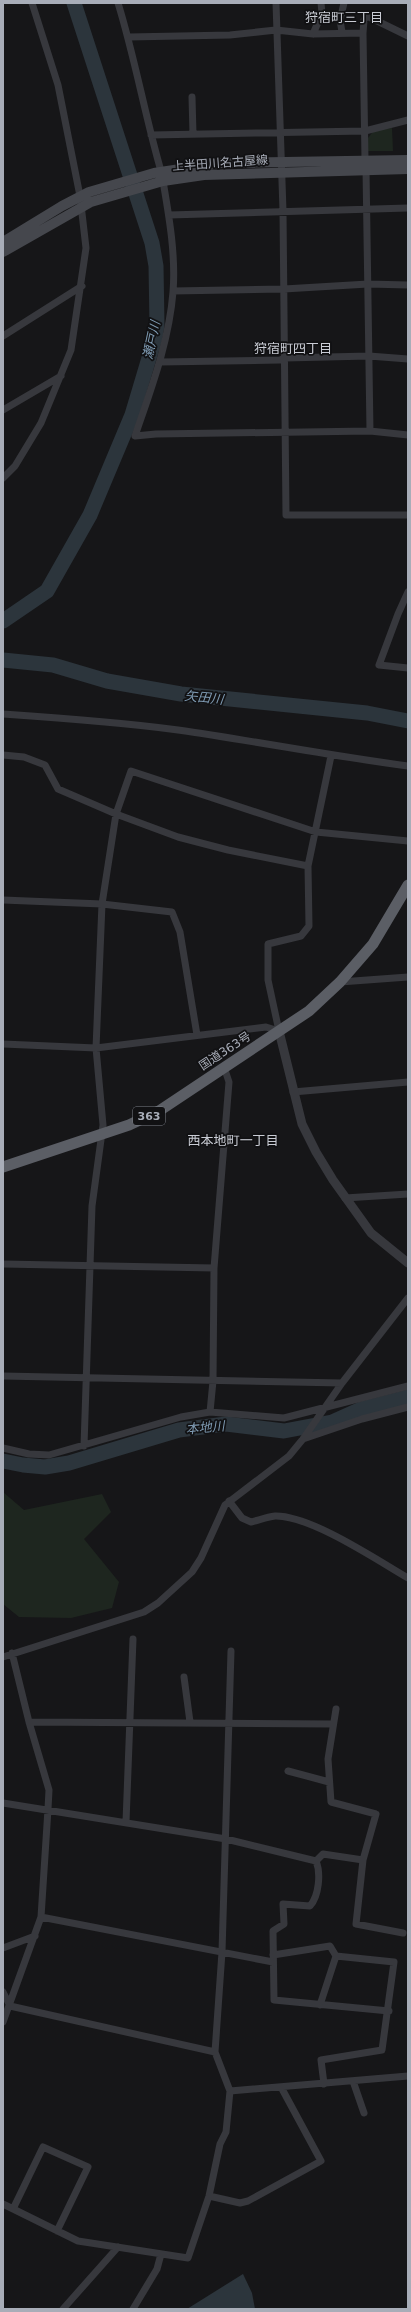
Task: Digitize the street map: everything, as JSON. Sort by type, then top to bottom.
[{"type":"highway","name":"国道363号","points":[[3,1167],[129,1125],[159,1111],[309,1011],[340,982],[373,944],[408,885]]},
{"type":"main road","name":"上半田川名古屋線","points":[[3,242],[89,192],[158,177],[204,175],[282,168],[365,165],[408,160]]},
{"type":"main road","name":"上半田川名古屋線","points":[[365,165],[408,169]]},
{"type":"main road","name":"上半田川名古屋線","points":[[3,252],[91,202],[158,177]]},
{"type":"street","points":[[4,476],[15,466],[41,423],[71,350],[82,286],[86,248],[80,196],[58,85],[32,3]]},
{"type":"street","points":[[118,3],[129,37],[151,135],[158,177],[169,215],[173,291],[160,362],[135,436],[286,431],[370,431],[408,435]]},
{"type":"street","points":[[276,3],[283,211],[286,515],[408,515]]},
{"type":"street","points":[[313,34],[322,13],[321,3]]},
{"type":"street","points":[[342,32],[340,20],[344,3]]},
{"type":"street","points":[[370,431],[364,20],[367,16],[408,36]]},
{"type":"street","points":[[129,37],[230,35],[276,30],[313,34],[342,32],[363,33]]},
{"type":"street","points":[[192,97],[193,134]]},
{"type":"street","points":[[151,135],[365,131],[408,120]]},
{"type":"street","points":[[169,215],[408,208]]},
{"type":"street","points":[[173,291],[284,289],[368,284],[408,285]]},
{"type":"street","points":[[3,336],[82,286]]},
{"type":"street","points":[[160,362],[280,360],[285,358],[369,356],[408,359]]},
{"type":"street","points":[[3,410],[61,376]]},
{"type":"street","points":[[408,592],[379,665],[408,668]]},
{"type":"street","points":[[3,714],[87,719],[178,730],[331,756],[408,766]]},
{"type":"street","points":[[3,755],[24,757],[46,765],[58,789],[116,814],[178,837],[228,850],[308,866]]},
{"type":"street","points":[[331,756],[308,866],[309,926],[301,936],[268,944],[268,980],[293,1092],[302,1124],[316,1152],[345,1198],[371,1232],[408,1263]]},
{"type":"street","points":[[84,1446],[92,1206],[102,1134],[96,1048],[102,904],[116,814],[131,771],[316,832],[408,841]]},
{"type":"street","points":[[3,900],[102,904],[172,912],[180,932],[197,1035]]},
{"type":"street","points":[[340,982],[408,977]]},
{"type":"street","points":[[3,1044],[96,1048],[266,1027],[279,1031]]},
{"type":"street","points":[[210,1412],[213,1381],[214,1268],[229,1082],[224,1067]]},
{"type":"street","points":[[293,1092],[408,1082]]},
{"type":"street","points":[[345,1198],[408,1194]]},
{"type":"street","points":[[3,1264],[90,1264],[214,1268]]},
{"type":"street","points":[[3,1656],[144,1612],[158,1603],[181,1583],[202,1558],[225,1505],[289,1456],[303,1439],[342,1383],[408,1298]]},
{"type":"street","points":[[3,1376],[86,1379],[342,1383]]},
{"type":"street","points":[[3,1448],[30,1454],[49,1455],[181,1417],[210,1412],[284,1418],[408,1386]]},
{"type":"street","points":[[303,1439],[362,1419],[408,1407]]},
{"type":"street","points":[[229,1502],[242,1518],[251,1522],[271,1517],[282,1517],[323,1529],[408,1578]]},
{"type":"street","points":[[126,1822],[133,1639]]},
{"type":"street","points":[[3,2204],[78,2241],[188,2258],[210,2196],[220,2144],[226,2132],[230,2092],[215,2052],[222,1952],[231,1651]]},
{"type":"street","points":[[3,2022],[41,1917],[49,1790],[29,1722],[12,1653]]},
{"type":"street","points":[[184,1677],[190,1722]]},
{"type":"street","points":[[336,1709],[328,1759],[331,1802],[376,1814],[363,1860],[356,1924],[404,1933]]},
{"type":"street","points":[[29,1722],[230,1722],[333,1724]]},
{"type":"street","points":[[288,1772],[329,1782]]},
{"type":"street","points":[[3,1803],[48,1809],[226,1839],[316,1861],[319,1867],[316,1900],[310,1906],[283,1904],[284,1924],[273,1931],[274,2000],[389,2011]]},
{"type":"street","points":[[316,1861],[323,1854],[363,1860]]},
{"type":"street","points":[[41,1917],[222,1952],[273,1959],[330,1946],[336,1956],[320,2004]]},
{"type":"street","points":[[3,1948],[35,1936]]},
{"type":"street","points":[[324,2084],[321,2060],[382,2050],[389,2011],[394,1962],[336,1956]]},
{"type":"street","points":[[3,1992],[10,2006]]},
{"type":"street","points":[[10,2006],[215,2052]]},
{"type":"street","points":[[230,2092],[408,2076]]},
{"type":"street","points":[[353,2081],[364,2113]]},
{"type":"street","points":[[210,2196],[240,2203],[248,2202],[321,2161],[281,2087]]},
{"type":"street","points":[[13,2209],[43,2147],[88,2167],[56,2231]]},
{"type":"street","points":[[63,2309],[118,2247]]},
{"type":"street","points":[[133,2309],[157,2269],[161,2254]]},
{"type":"shaded area","points":[[392,128],[393,151],[367,151],[368,138],[374,130]]},
{"type":"shaded area","points":[[3,1492],[24,1510],[102,1494],[111,1512],[84,1539],[119,1582],[112,1608],[71,1618],[19,1617],[3,1604]]},
{"type":"shaded area","points":[[243,2274],[252,2293],[255,2309],[187,2309]]},
{"type":"waterway","name":"瀬戸川","points":[[3,621],[47,591],[90,515],[132,415],[155,338],[157,325],[156,266],[152,243],[74,3]]},
{"type":"waterway","name":"矢田川","points":[[3,660],[53,665],[107,681],[181,694],[367,713],[408,721]]},
{"type":"waterway","name":"本地川","points":[[3,1461],[45,1467],[69,1463],[179,1430],[226,1424],[284,1431],[332,1422],[361,1409],[408,1397]]},
{"type":"district","name":"狩宿町三丁目","points":[[344,17]]},
{"type":"district","name":"狩宿町四丁目","points":[[293,348]]},
{"type":"district","name":"西本地町一丁目","points":[[233,1140]]}]
